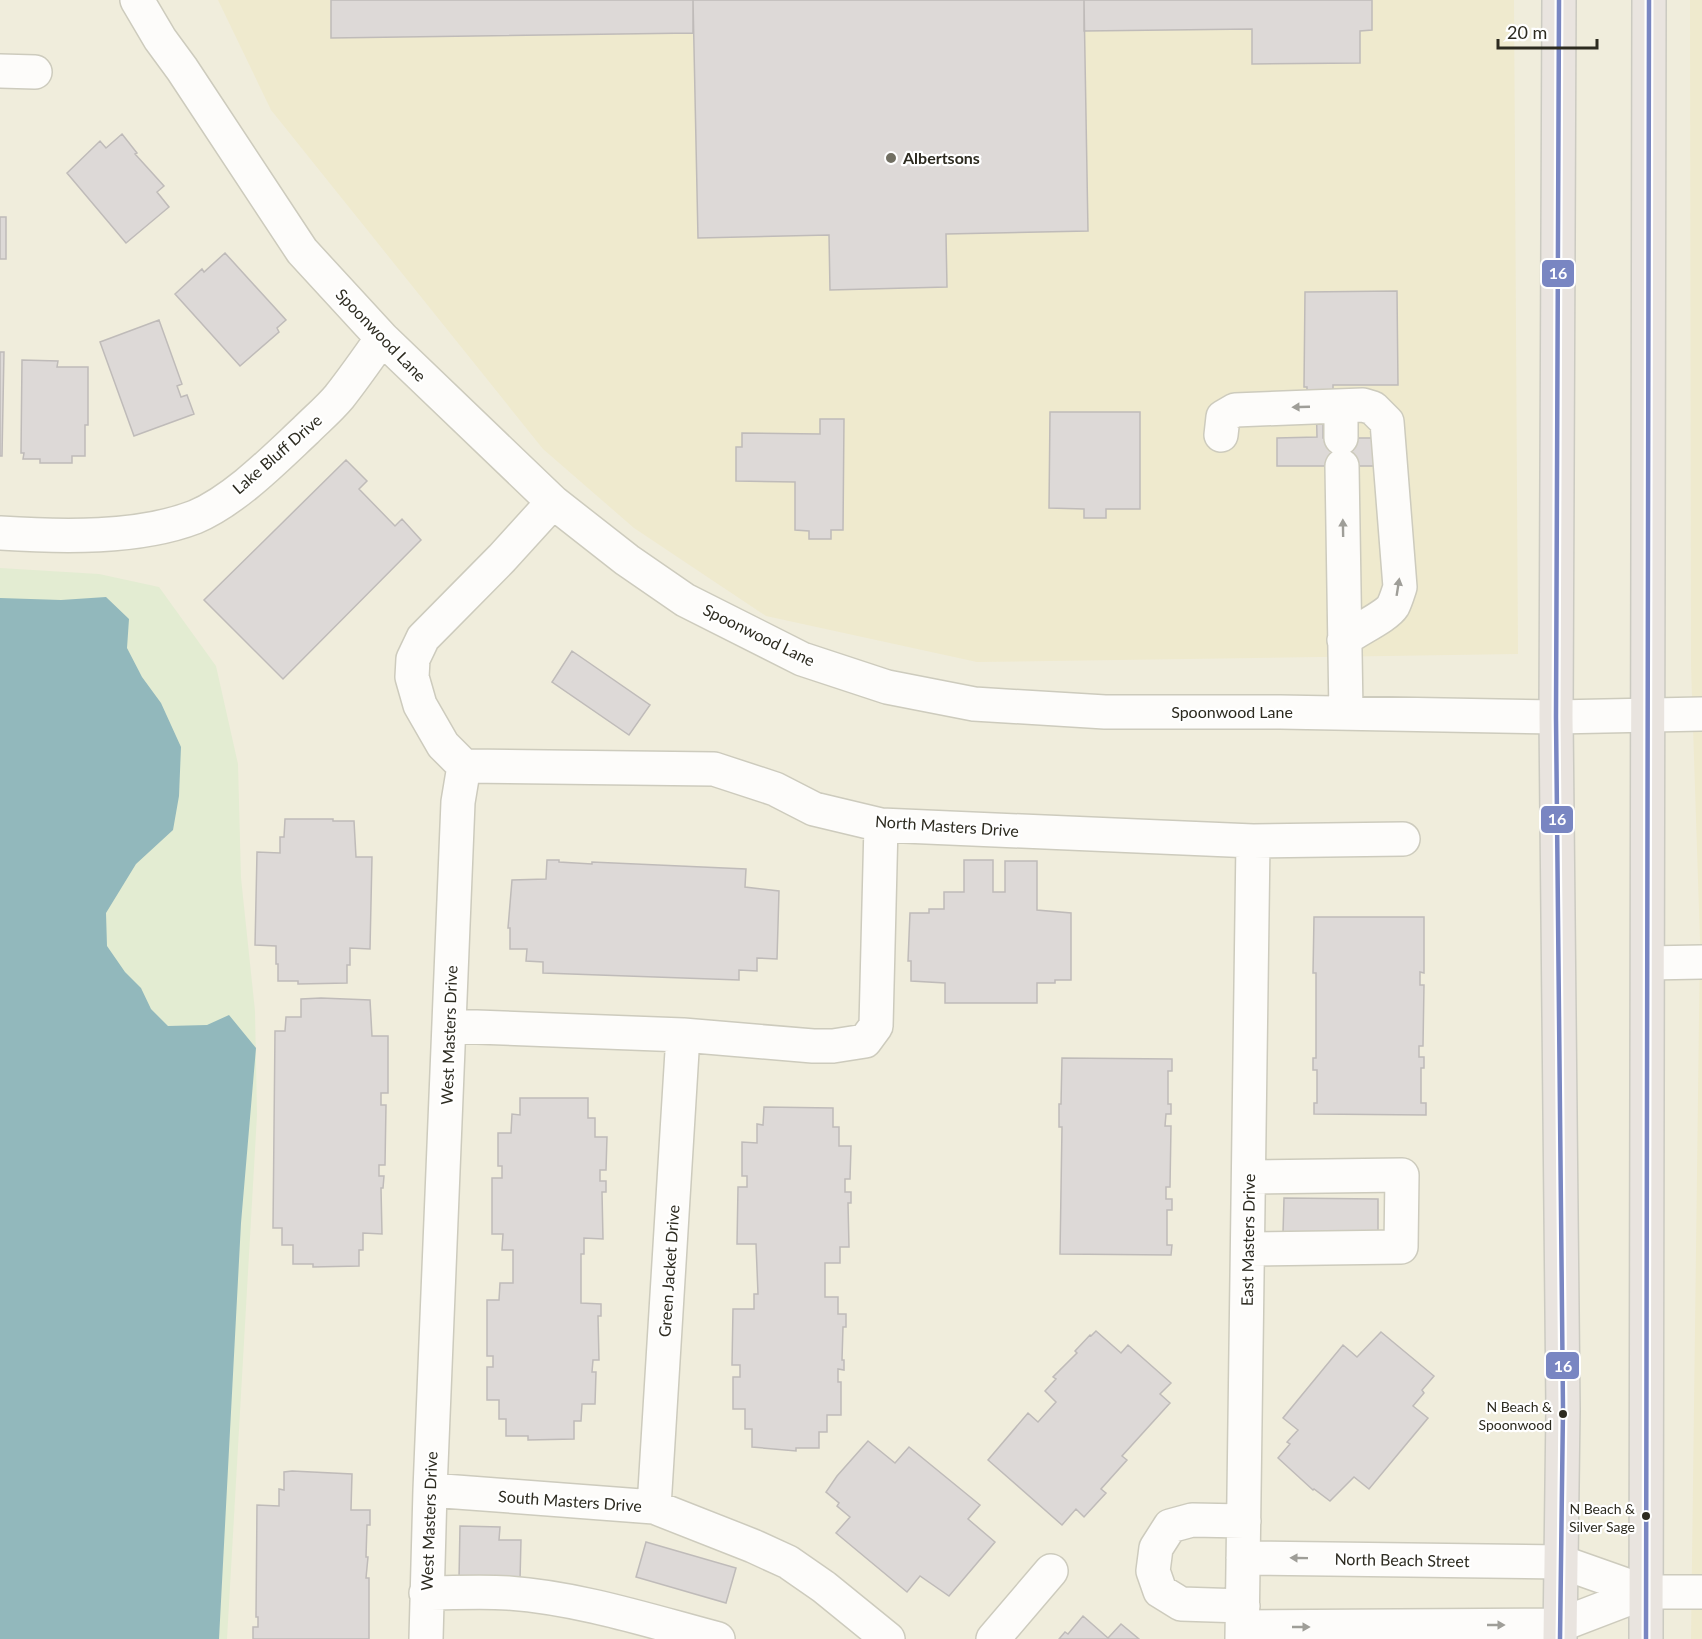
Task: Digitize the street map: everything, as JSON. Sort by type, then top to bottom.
[{"type":"main road","points":[[1559,0],[1556,717],[1563,1409],[1560,1632]]},
{"type":"main road","points":[[1646,1639],[1649,0]]},
{"type":"street","name":"Spoonwood Lane","points":[[137,0],[160,39],[302,251],[382,338],[553,502],[627,560],[685,600],[802,659],[887,687],[974,704],[1095,711],[1556,717],[1702,714]]},
{"type":"street","points":[[0,71],[35,72]]},
{"type":"street","name":"Lake Bluff Drive","points":[[0,533],[29,535],[126,533],[196,516],[221,502],[278,457],[337,400],[382,338]]},
{"type":"street","points":[[1221,435],[1223,417],[1235,410],[1363,405],[1373,408],[1387,422],[1400,587],[1392,608],[1357,629],[1344,640]]},
{"type":"street","points":[[1341,406],[1346,713]]},
{"type":"street","points":[[464,766],[442,745],[420,705],[412,677],[413,659],[423,638],[502,558],[553,502]]},
{"type":"street","name":"North Masters Drive","points":[[464,766],[714,769],[775,789],[814,809],[881,825],[1253,842],[1403,839]]},
{"type":"street","name":"West Masters Drive","points":[[426,1639],[458,802],[464,766]]},
{"type":"street","points":[[450,1026],[683,1035],[813,1046],[833,1046],[865,1041],[876,1026],[881,825]]},
{"type":"street","name":"East Masters Drive","points":[[1242,1624],[1253,842]]},
{"type":"street","points":[[1648,963],[1702,962]]},
{"type":"street","name":"Green Jacket Drive","points":[[654,1507],[683,1035]]},
{"type":"street","points":[[1248,1249],[1401,1247],[1402,1196],[1402,1175],[1249,1177]]},
{"type":"street","name":"South Masters Drive","points":[[430,1490],[654,1507],[788,1562],[824,1587],[873,1634]]},
{"type":"street","points":[[1244,1521],[1192,1520],[1170,1526],[1156,1548],[1153,1570],[1160,1591],[1181,1604],[1242,1624],[1560,1632],[1646,1592],[1702,1592]]},
{"type":"street","name":"North Beach Street","points":[[1244,1558],[1561,1562],[1646,1592]]},
{"type":"street","points":[[993,1639],[1051,1570]]},
{"type":"street","points":[[426,1593],[507,1593],[546,1597],[587,1605],[718,1639]]},
{"type":"shaded area","points":[[218,0],[1514,0],[1518,654],[977,662],[766,616],[634,528],[543,449],[271,110]]},
{"type":"shaded area","points":[[1690,0],[1702,0],[1702,1639],[1691,1639],[1700,941],[1691,666]]},
{"type":"green space","points":[[0,568],[99,574],[159,587],[216,666],[238,764],[241,878],[255,1011],[257,1115],[227,1639],[0,1639]]},
{"type":"water","points":[[106,597],[129,619],[127,648],[142,677],[161,703],[181,747],[179,796],[173,830],[136,864],[106,913],[107,946],[125,972],[141,988],[151,1009],[168,1026],[207,1025],[229,1015],[256,1048],[241,1223],[219,1639],[0,1639],[0,598],[61,600]]},
{"type":"building","points":[[331,0],[693,0],[693,33],[331,38]]},
{"type":"building","name":"Albertsons","points":[[693,0],[1084,0],[1088,231],[946,234],[947,287],[830,290],[829,235],[698,238]]},
{"type":"building","points":[[1084,0],[1372,0],[1372,30],[1360,31],[1360,63],[1252,64],[1252,29],[1084,31]]},
{"type":"building","points":[[122,134],[137,153],[135,154],[164,186],[157,192],[169,207],[126,243],[67,173],[100,141],[106,148]]},
{"type":"building","points":[[0,217],[6,217],[6,259],[0,259]]},
{"type":"building","points":[[225,253],[286,320],[277,328],[279,332],[240,366],[175,294],[202,269],[204,272]]},
{"type":"building","points":[[1397,291],[1398,385],[1333,385],[1333,395],[1307,395],[1307,387],[1304,387],[1305,292]]},
{"type":"building","points":[[159,320],[182,384],[177,386],[181,397],[187,395],[194,414],[134,436],[100,342]]},
{"type":"building","points":[[0,352],[4,352],[2,456],[0,456]]},
{"type":"building","points":[[22,360],[58,361],[57,367],[88,367],[88,425],[85,425],[85,456],[72,456],[72,463],[40,463],[40,459],[23,459],[24,453],[21,453]]},
{"type":"building","points":[[1316,395],[1323,395],[1323,438],[1392,438],[1392,466],[1277,466],[1277,438],[1317,437]]},
{"type":"building","points":[[1050,412],[1140,412],[1140,509],[1106,509],[1106,518],[1084,518],[1084,509],[1049,508]]},
{"type":"building","points":[[820,419],[844,419],[843,530],[831,530],[831,539],[809,539],[809,531],[795,530],[795,482],[736,481],[736,447],[742,447],[742,433],[820,434]]},
{"type":"building","points":[[346,460],[367,481],[359,489],[395,526],[402,519],[421,540],[283,679],[204,600]]},
{"type":"building","points":[[572,651],[650,705],[629,735],[552,682]]},
{"type":"building","points":[[285,819],[354,821],[356,857],[372,857],[370,949],[350,948],[347,983],[298,984],[298,981],[278,981],[276,946],[255,945],[257,852],[280,853],[280,837],[284,837]]},
{"type":"building","points":[[547,860],[592,864],[592,862],[746,869],[745,887],[779,891],[777,959],[757,958],[757,971],[739,970],[739,980],[543,973],[543,962],[526,961],[527,949],[510,949],[510,928],[508,928],[512,880],[546,879]]},
{"type":"building","points":[[964,860],[993,860],[993,892],[1005,892],[1005,861],[1037,861],[1037,910],[1071,913],[1071,980],[1037,983],[1037,1003],[945,1003],[945,983],[911,981],[911,961],[908,961],[910,913],[929,913],[929,909],[944,909],[944,892],[964,892]]},
{"type":"building","points":[[1314,917],[1424,917],[1424,973],[1420,972],[1420,985],[1424,985],[1423,1046],[1419,1046],[1419,1057],[1424,1057],[1424,1068],[1421,1068],[1421,1103],[1426,1103],[1426,1115],[1314,1114],[1314,1103],[1317,1103],[1317,1070],[1313,1070],[1313,1058],[1316,1058]]},
{"type":"building","points":[[301,999],[370,1000],[372,1036],[388,1036],[388,1093],[381,1093],[381,1105],[386,1105],[385,1165],[379,1165],[379,1176],[384,1176],[383,1188],[381,1188],[382,1234],[363,1233],[363,1250],[359,1250],[359,1266],[313,1267],[313,1264],[293,1264],[293,1245],[282,1245],[282,1228],[273,1228],[275,1031],[285,1031],[286,1017],[301,1017]]},
{"type":"building","points":[[1062,1058],[1172,1059],[1172,1071],[1168,1071],[1168,1104],[1171,1104],[1171,1114],[1166,1114],[1165,1126],[1171,1126],[1170,1187],[1166,1187],[1166,1199],[1172,1199],[1172,1210],[1167,1210],[1167,1245],[1172,1245],[1171,1255],[1060,1254],[1062,1127],[1059,1127],[1059,1104],[1061,1104]]},
{"type":"building","points":[[520,1098],[588,1098],[588,1118],[595,1118],[595,1137],[607,1137],[606,1170],[600,1170],[600,1181],[606,1181],[606,1192],[602,1192],[603,1239],[584,1238],[584,1254],[581,1254],[581,1303],[601,1304],[601,1316],[598,1316],[599,1360],[593,1360],[592,1372],[596,1372],[595,1404],[582,1404],[581,1421],[574,1421],[574,1439],[528,1440],[528,1436],[506,1436],[506,1419],[499,1419],[499,1400],[487,1400],[487,1367],[493,1367],[493,1356],[487,1356],[487,1300],[499,1300],[500,1283],[513,1283],[513,1250],[502,1250],[503,1234],[492,1234],[492,1178],[502,1178],[502,1166],[498,1166],[498,1133],[511,1133],[512,1114],[520,1115]]},
{"type":"building","points":[[764,1107],[833,1108],[833,1127],[839,1127],[839,1146],[851,1146],[850,1179],[845,1179],[845,1192],[851,1192],[851,1203],[848,1203],[849,1247],[840,1247],[840,1263],[825,1263],[825,1297],[838,1297],[838,1314],[846,1314],[846,1327],[843,1327],[844,1370],[838,1369],[838,1382],[841,1382],[841,1415],[827,1415],[827,1432],[819,1432],[819,1448],[796,1448],[796,1451],[752,1447],[752,1429],[745,1429],[745,1409],[733,1409],[733,1377],[740,1377],[740,1365],[732,1365],[733,1309],[754,1309],[754,1294],[758,1294],[756,1244],[737,1244],[738,1187],[747,1187],[747,1176],[742,1176],[742,1142],[757,1143],[757,1124],[763,1125]]},
{"type":"building","points":[[1284,1198],[1378,1199],[1378,1234],[1283,1233]]},
{"type":"building","points":[[1096,1331],[1121,1353],[1128,1345],[1171,1383],[1160,1394],[1170,1403],[1122,1456],[1127,1460],[1101,1489],[1106,1493],[1084,1517],[1076,1509],[1062,1525],[988,1460],[1028,1413],[1038,1422],[1056,1402],[1045,1391],[1056,1379],[1053,1377],[1077,1353],[1075,1351]]},
{"type":"building","points":[[1381,1332],[1434,1376],[1422,1390],[1424,1393],[1413,1406],[1428,1418],[1369,1489],[1354,1477],[1330,1501],[1313,1490],[1278,1458],[1290,1444],[1287,1442],[1298,1430],[1283,1418],[1343,1345],[1357,1357]]},
{"type":"building","points":[[868,1441],[895,1463],[909,1447],[980,1505],[968,1519],[995,1542],[949,1596],[920,1576],[907,1592],[836,1533],[850,1517],[826,1492]]},
{"type":"building","points":[[284,1472],[352,1474],[351,1510],[370,1510],[366,1557],[368,1557],[366,1578],[369,1578],[369,1639],[253,1639],[253,1627],[258,1627],[258,1617],[256,1617],[257,1505],[279,1506],[279,1489],[284,1490]]},
{"type":"building","points":[[460,1526],[500,1527],[499,1540],[521,1540],[520,1580],[459,1579]]},
{"type":"building","points":[[646,1542],[736,1568],[726,1603],[636,1577]]},
{"type":"building","points":[[1083,1616],[1108,1638],[1121,1624],[1139,1639],[1059,1639],[1065,1632],[1068,1634]]},
{"type":"transit line","name":"16","points":[[1559,0],[1556,717],[1563,1409],[1560,1639]]},
{"type":"transit line","name":"16","points":[[1646,1639],[1649,0]]},
{"type":"place","name":"Albertsons","points":[[891,158]]},
{"type":"place","name":"N Beach & Spoonwood","points":[[1563,1414]]},
{"type":"place","name":"N Beach & Silver Sage","points":[[1646,1516]]}]
